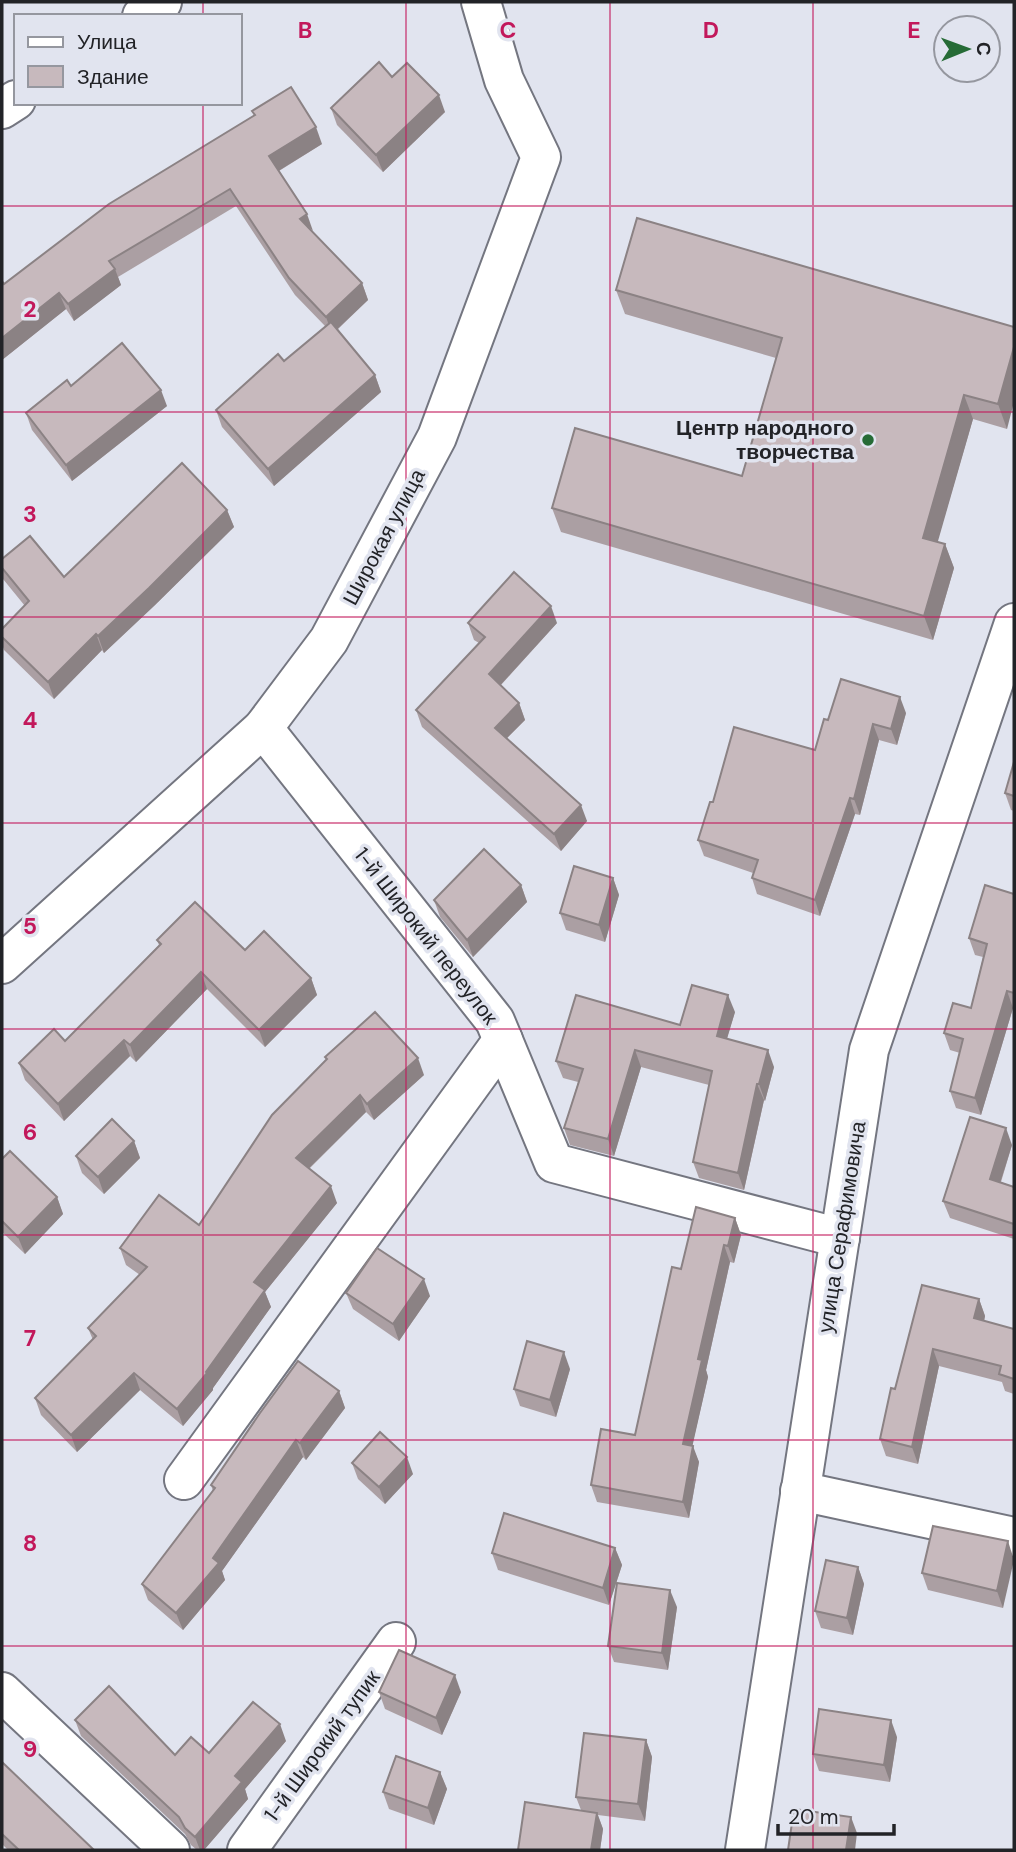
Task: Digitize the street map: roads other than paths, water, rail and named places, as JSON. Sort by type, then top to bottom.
[{"type":"street","name":"Широкая улица","points":[[2,964],[263,728],[329,640],[437,437],[541,157],[504,80],[481,2]]},
{"type":"street","name":"улица Серафимовича","points":[[745,1850],[869,1049],[1014,623]]},
{"type":"street","name":"1-й Широкий переулок","points":[[263,728],[495,1021],[554,1163],[840,1238]]},
{"type":"street","points":[[184,1480],[503,1041]]},
{"type":"street","points":[[800,1491],[1014,1537]]},
{"type":"street","name":"1-й Широкий тупик","points":[[247,1850],[396,1642]]},
{"type":"street","points":[[2,1692],[170,1850]]},
{"type":"place","name":"Центр народного творчества","points":[[868,440]]}]
